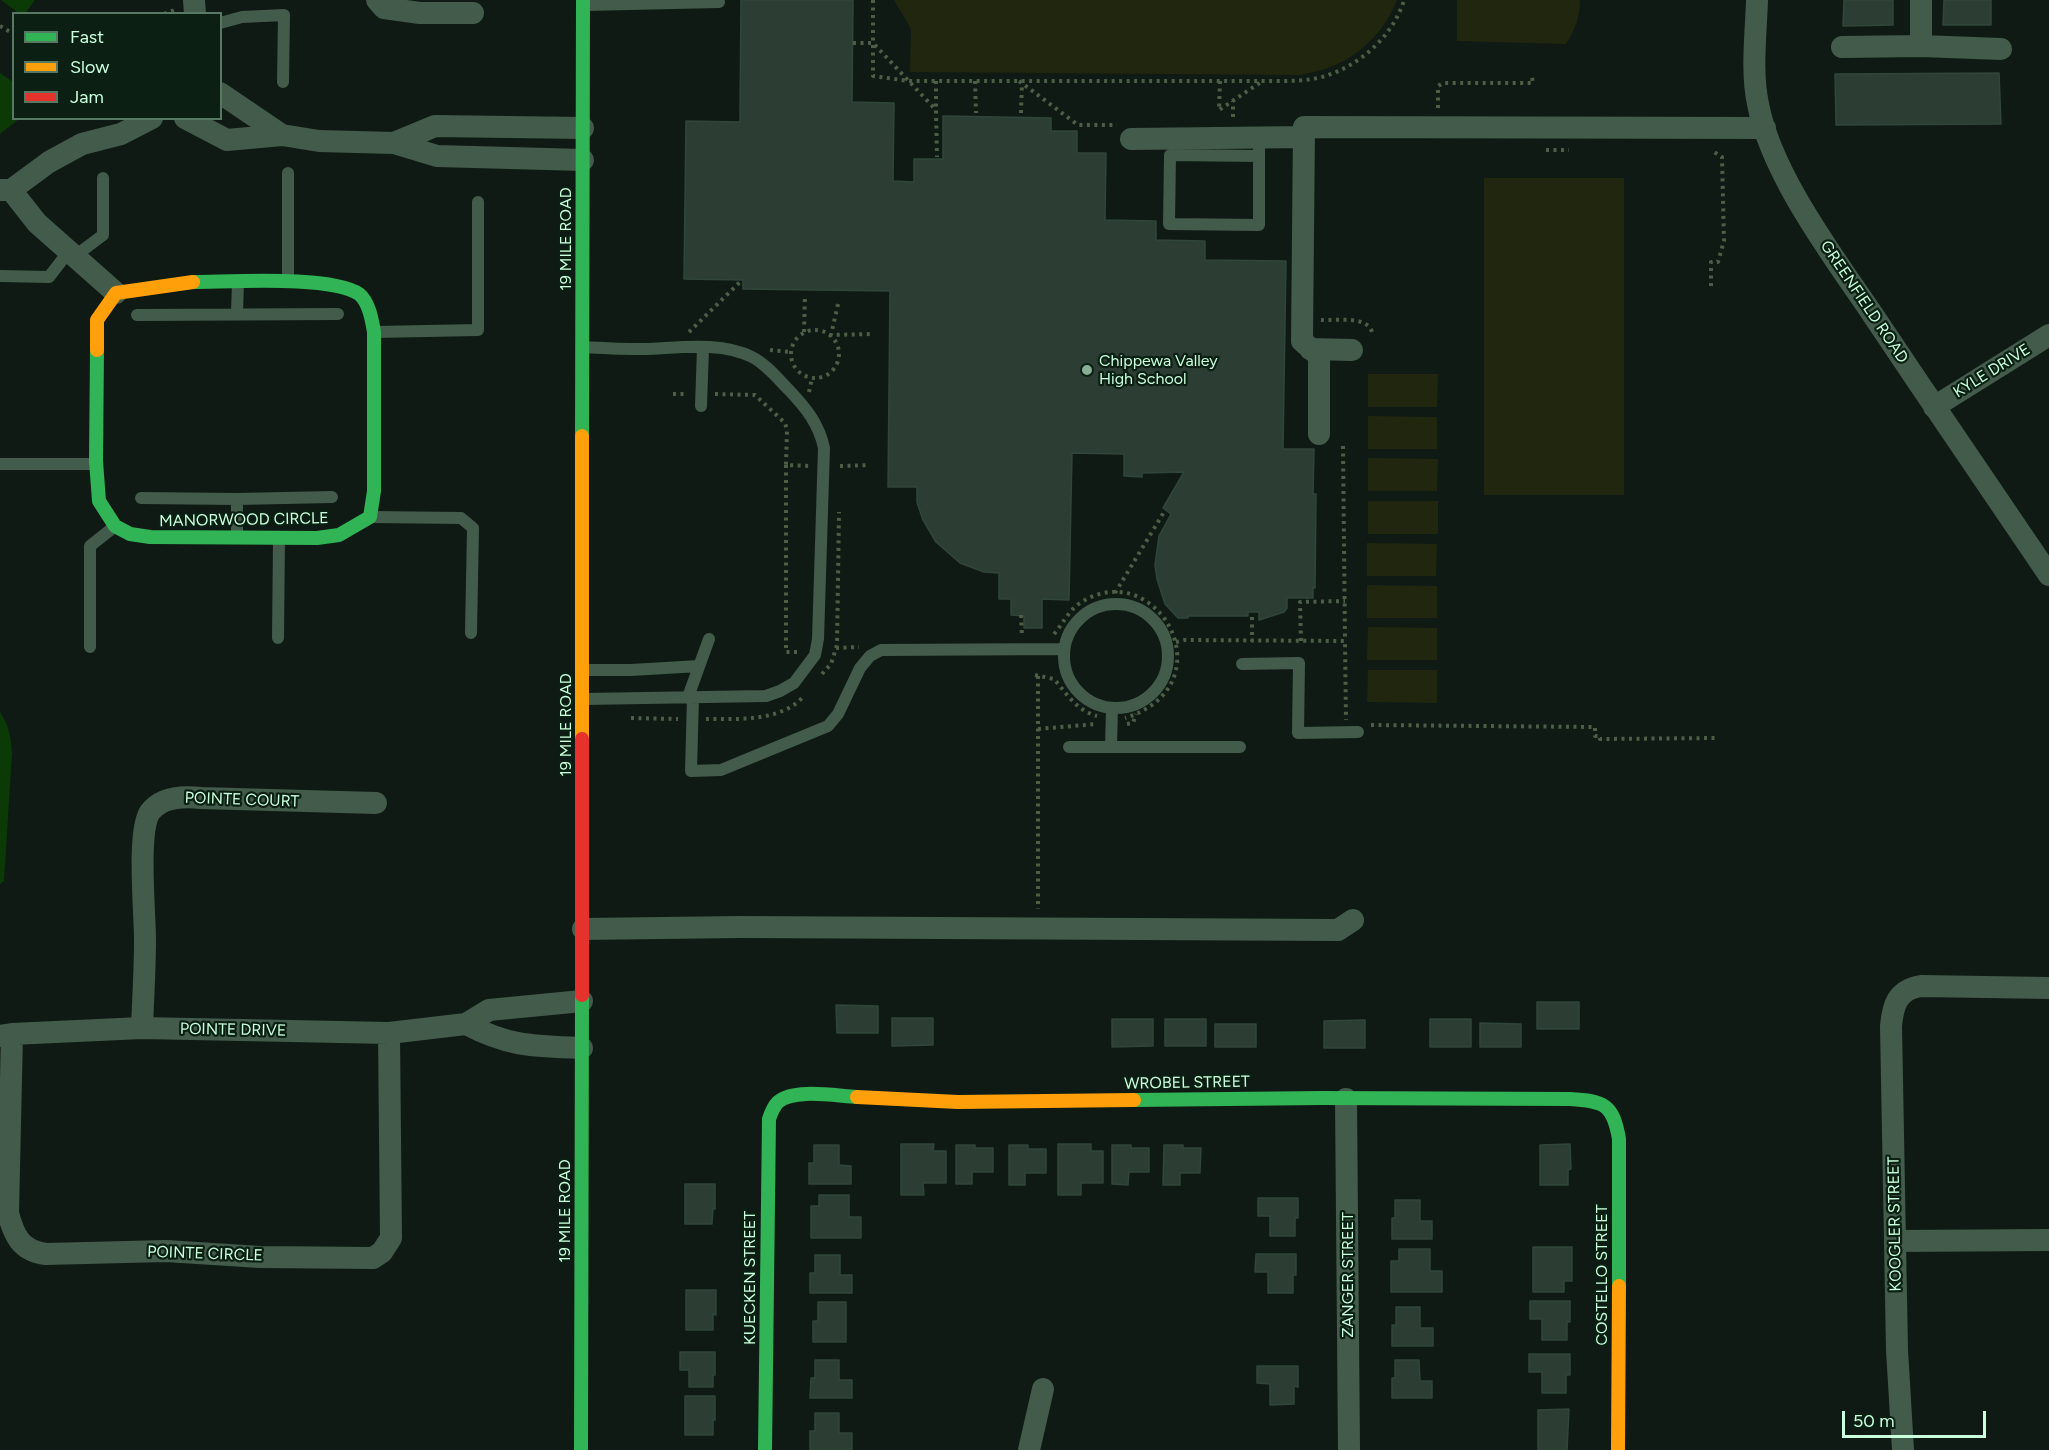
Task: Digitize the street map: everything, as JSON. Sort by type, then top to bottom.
[{"type":"street","points":[[377,0],[384,8],[420,13],[473,13]]},
{"type":"street","name":"GREENFIELD ROAD","points":[[1757,0],[1755,83],[1758,106],[1765,129],[1786,177],[1806,212],[1934,407],[2049,575]]},
{"type":"street","points":[[1921,0],[1921,46]]},
{"type":"street","name":"19 MILE ROAD","points":[[581,1450],[583,2]]},
{"type":"street","points":[[1842,47],[1921,46],[2001,50]]},
{"type":"street","points":[[222,94],[282,135]]},
{"type":"street","points":[[116,293],[5,190],[82,144],[121,134],[148,120]]},
{"type":"street","points":[[189,120],[228,140],[282,135],[319,141],[394,143],[436,156],[583,160]]},
{"type":"street","points":[[394,143],[435,126],[583,128]]},
{"type":"street","points":[[1319,434],[1319,356],[1302,341],[1304,127],[1765,129]]},
{"type":"street","points":[[1131,139],[1170,147],[1259,147],[1304,137]]},
{"type":"street","points":[[115,526],[99,501],[97,320],[116,293],[193,282],[288,282],[337,285],[360,296],[372,316],[374,332],[374,491],[370,517]]},
{"type":"street","name":"KYLE DRIVE","points":[[1934,407],[2049,335]]},
{"type":"street","points":[[1311,349],[1353,350]]},
{"type":"street","name":"MANORWOOD CIRCLE","points":[[115,526],[130,534],[150,537],[317,538],[339,535],[370,517]]},
{"type":"street","name":"POINTE COURT","points":[[142,1028],[145,940],[144,840],[145,821],[152,809],[166,801],[183,796],[376,804]]},
{"type":"street","points":[[583,929],[750,927],[1338,930],[1353,920]]},
{"type":"street","name":"KOOGLER STREET","points":[[1903,1450],[1897,1350],[1891,1026],[1897,998],[1904,991],[1921,986],[2049,988]]},
{"type":"street","name":"POINTE DRIVE","points":[[6,1035],[142,1028],[389,1033],[466,1024],[489,1010],[582,1001]]},
{"type":"street","points":[[466,1024],[489,1036],[516,1044],[582,1048]]},
{"type":"street","name":"POINTE CIRCLE","points":[[6,1035],[8,1213],[12,1229],[32,1252],[46,1254],[166,1251],[260,1257],[373,1258],[382,1252],[391,1238],[389,1033]]},
{"type":"street","name":"WROBEL STREET","points":[[772,1107],[783,1098],[806,1094],[958,1101],[1570,1099],[1605,1104]]},
{"type":"street","name":"ZANGER STREET","points":[[1346,1099],[1349,1450]]},
{"type":"street","name":"COSTELLO STREET","points":[[1605,1104],[1612,1111],[1617,1122],[1619,1139],[1618,1450]]},
{"type":"street","name":"KUECKEN STREET","points":[[765,1450],[767,1160],[769,1119],[772,1107]]},
{"type":"street","points":[[1896,1240],[2049,1240]]},
{"type":"street","points":[[1029,1450],[1043,1389]]},
{"type":"lane","points":[[583,2],[719,2]]},
{"type":"lane","points":[[222,22],[242,17],[284,15],[284,82]]},
{"type":"lane","points":[[1170,147],[1169,224],[1259,225],[1259,147]]},
{"type":"lane","points":[[288,173],[288,282]]},
{"type":"lane","points":[[0,276],[49,277],[72,254],[103,236],[103,178]]},
{"type":"lane","points":[[374,332],[478,330],[478,202]]},
{"type":"lane","points":[[237,314],[238,281]]},
{"type":"lane","points":[[137,315],[338,314]]},
{"type":"lane","points":[[583,347],[703,348],[737,351],[754,358],[771,371],[812,416],[821,434],[824,448],[818,639],[815,655],[794,683],[766,696],[583,699]]},
{"type":"lane","points":[[701,400],[703,348]]},
{"type":"lane","points":[[0,464],[97,464]]},
{"type":"lane","points":[[141,498],[332,497]]},
{"type":"lane","points":[[237,499],[237,537]]},
{"type":"lane","points":[[370,517],[462,518],[473,528],[471,633]]},
{"type":"lane","points":[[90,647],[90,546],[115,526]]},
{"type":"lane","points":[[278,638],[279,536]]},
{"type":"lane","points":[[1122,603],[1137,608],[1151,617],[1162,629],[1168,645],[1169,661],[1156,691],[1143,701],[1128,708],[1112,709],[1095,705],[1081,696],[1070,682],[1064,666],[1064,649],[1068,634],[1077,620],[1090,610],[1105,604],[1122,603]]},
{"type":"lane","points":[[709,639],[690,697],[691,771],[721,770],[828,726],[838,714],[860,668],[870,656],[881,650],[1064,649]]},
{"type":"lane","points":[[1242,664],[1299,663],[1298,733],[1358,732]]},
{"type":"lane","points":[[583,670],[699,666]]},
{"type":"lane","points":[[1111,747],[1112,709]]},
{"type":"lane","points":[[1069,747],[1240,747]]},
{"type":"path","points":[[873,0],[873,76],[909,81],[1020,82],[1297,81],[1323,76],[1356,61],[1387,33],[1404,0]]},
{"type":"path","points":[[853,43],[873,43],[936,110]]},
{"type":"path","points":[[1437,127],[1438,86],[1443,83],[1533,83],[1533,77]]},
{"type":"path","points":[[936,81],[937,157]]},
{"type":"path","points":[[975,81],[975,113]]},
{"type":"path","points":[[1220,81],[1219,110],[1262,81]]},
{"type":"path","points":[[1020,82],[1021,113]]},
{"type":"path","points":[[1020,82],[1078,125],[1131,125],[1131,139]]},
{"type":"path","points":[[1546,150],[1569,150]]},
{"type":"path","points":[[1700,150],[1712,150],[1722,157],[1724,241],[1718,262],[1711,262],[1711,286]]},
{"type":"path","points":[[697,335],[687,334],[741,281]]},
{"type":"path","points":[[804,332],[805,295]]},
{"type":"path","points":[[838,304],[831,335],[839,351],[837,365],[827,375],[812,378],[800,373],[795,367],[790,352],[796,338],[804,332],[818,329],[831,335],[873,334]]},
{"type":"path","points":[[1302,320],[1364,321],[1371,327],[1372,332]]},
{"type":"path","points":[[774,358],[766,350],[790,352]]},
{"type":"path","points":[[812,378],[807,391],[815,399]]},
{"type":"path","points":[[673,394],[701,400],[755,395],[785,423],[787,430],[786,652],[802,652]]},
{"type":"path","points":[[1343,446],[1345,641]]},
{"type":"path","points":[[840,458],[840,474]]},
{"type":"path","points":[[786,465],[811,466]]},
{"type":"path","points":[[840,466],[870,465]]},
{"type":"path","points":[[818,680],[831,664],[837,645],[840,501]]},
{"type":"path","points":[[1115,593],[1164,512]]},
{"type":"path","points":[[1050,636],[1056,632],[1068,613],[1079,603],[1093,596],[1115,593],[1131,594],[1148,602],[1163,614],[1173,631],[1177,649]]},
{"type":"path","points":[[1301,641],[1300,602],[1345,601]]},
{"type":"path","points":[[1252,617],[1252,641]]},
{"type":"path","points":[[1038,676],[1038,916]]},
{"type":"path","points":[[631,718],[759,717],[798,702],[805,695]]},
{"type":"path","points":[[1127,724],[1133,723],[1136,714]]},
{"type":"path","points":[[1038,729],[1101,724]]},
{"type":"path","points":[[1370,725],[1595,727],[1595,736],[1600,736],[1600,739],[1718,738]]},
{"type":"shaded area","points":[[1,0],[35,0],[26,12],[17,12]]},
{"type":"shaded area","points":[[894,0],[1397,0],[1381,29],[1358,52],[1330,67],[1298,75],[910,72],[911,29]]},
{"type":"shaded area","points":[[1457,0],[1580,0],[1576,23],[1566,44],[1457,41]]},
{"type":"shaded area","points":[[0,73],[12,81],[12,120],[18,120],[0,134]]},
{"type":"shaded area","points":[[1484,178],[1624,178],[1624,495],[1484,495]]},
{"type":"shaded area","points":[[1368,374],[1438,374],[1437,407],[1368,407]]},
{"type":"shaded area","points":[[1368,416],[1437,417],[1437,449],[1368,449]]},
{"type":"shaded area","points":[[1368,458],[1438,459],[1437,491],[1368,491]]},
{"type":"shaded area","points":[[1368,501],[1438,501],[1438,534],[1368,534]]},
{"type":"shaded area","points":[[1367,543],[1437,544],[1436,576],[1367,576]]},
{"type":"shaded area","points":[[1367,585],[1437,586],[1437,618],[1367,618]]},
{"type":"shaded area","points":[[1368,627],[1437,628],[1437,660],[1367,660]]},
{"type":"shaded area","points":[[1368,670],[1437,670],[1437,703],[1367,702]]},
{"type":"shaded area","points":[[0,712],[9,732],[12,753],[4,881],[0,884]]},
{"type":"building","name":"Chippewa Valley High School","points":[[741,0],[853,0],[852,102],[894,103],[893,181],[914,182],[914,159],[943,159],[943,116],[1051,118],[1051,131],[1077,131],[1077,153],[1106,153],[1105,220],[1156,221],[1156,240],[1205,241],[1205,260],[1286,261],[1283,449],[1314,449],[1313,494],[1316,494],[1313,598],[1287,598],[1287,608],[1284,612],[1259,620],[1259,612],[1248,612],[1248,616],[1178,618],[1165,604],[1155,565],[1159,536],[1171,514],[1163,508],[1184,472],[1142,473],[1142,477],[1124,476],[1124,454],[1072,453],[1069,600],[1042,599],[1042,628],[1024,628],[1024,616],[1011,615],[1011,599],[999,599],[999,573],[984,572],[960,563],[936,542],[923,520],[917,502],[917,487],[888,487],[890,291],[743,289],[743,280],[684,279],[686,121],[740,122]]},
{"type":"building","points":[[1844,0],[1893,0],[1893,25],[1843,26]]},
{"type":"building","points":[[1944,0],[1991,0],[1991,25],[1943,25]]},
{"type":"building","points":[[1999,73],[2001,124],[1836,125],[1835,74]]},
{"type":"building","points":[[1537,1002],[1579,1002],[1579,1029],[1537,1029]]},
{"type":"building","points":[[836,1005],[878,1006],[878,1033],[837,1033]]},
{"type":"building","points":[[892,1018],[933,1018],[933,1045],[892,1046]]},
{"type":"building","points":[[1112,1019],[1153,1019],[1153,1046],[1112,1047]]},
{"type":"building","points":[[1165,1019],[1206,1019],[1206,1046],[1165,1046]]},
{"type":"building","points":[[1430,1019],[1471,1019],[1471,1047],[1430,1047]]},
{"type":"building","points":[[1365,1020],[1365,1048],[1324,1048],[1324,1021]]},
{"type":"building","points":[[1480,1023],[1521,1024],[1521,1047],[1480,1047]]},
{"type":"building","points":[[1215,1024],[1256,1024],[1256,1047],[1215,1047]]},
{"type":"building","points":[[901,1144],[934,1144],[933,1151],[946,1151],[946,1183],[923,1183],[924,1195],[901,1195]]},
{"type":"building","points":[[1058,1144],[1091,1144],[1091,1151],[1103,1151],[1103,1183],[1081,1183],[1081,1195],[1058,1195]]},
{"type":"building","points":[[1570,1144],[1571,1169],[1568,1170],[1568,1185],[1540,1185],[1540,1145]]},
{"type":"building","points":[[814,1145],[839,1145],[839,1165],[851,1166],[851,1184],[809,1184],[809,1163],[814,1163]]},
{"type":"building","points":[[956,1145],[993,1148],[993,1172],[972,1172],[972,1184],[956,1184]]},
{"type":"building","points":[[1009,1145],[1028,1145],[1028,1149],[1046,1149],[1046,1173],[1025,1173],[1025,1185],[1009,1185]]},
{"type":"building","points":[[1112,1145],[1149,1148],[1149,1172],[1129,1172],[1128,1185],[1112,1184]]},
{"type":"building","points":[[1164,1145],[1201,1148],[1200,1173],[1180,1173],[1180,1185],[1163,1185]]},
{"type":"building","points":[[685,1184],[715,1184],[715,1209],[713,1208],[712,1224],[685,1224]]},
{"type":"building","points":[[819,1195],[849,1195],[849,1217],[861,1217],[861,1238],[811,1238],[811,1206],[819,1206]]},
{"type":"building","points":[[1258,1198],[1298,1198],[1295,1236],[1270,1236],[1270,1216],[1258,1216]]},
{"type":"building","points":[[1395,1200],[1420,1200],[1420,1221],[1432,1221],[1432,1239],[1392,1239]]},
{"type":"building","points":[[1533,1247],[1572,1247],[1572,1281],[1564,1281],[1564,1292],[1533,1292]]},
{"type":"building","points":[[1399,1249],[1430,1249],[1430,1271],[1442,1271],[1442,1292],[1391,1292],[1391,1261],[1399,1261]]},
{"type":"building","points":[[1256,1254],[1296,1254],[1293,1293],[1268,1293],[1268,1272],[1255,1272]]},
{"type":"building","points":[[815,1255],[840,1255],[840,1275],[852,1275],[852,1293],[810,1293],[810,1273],[815,1273]]},
{"type":"building","points":[[686,1290],[716,1290],[716,1315],[713,1314],[713,1330],[686,1330]]},
{"type":"building","points":[[1530,1301],[1570,1301],[1567,1340],[1542,1340],[1542,1319],[1530,1319]]},
{"type":"building","points":[[818,1302],[846,1302],[846,1342],[813,1342],[813,1321],[818,1321]]},
{"type":"building","points":[[1396,1307],[1420,1307],[1420,1328],[1433,1328],[1433,1346],[1392,1346],[1392,1325],[1396,1325]]},
{"type":"building","points":[[680,1352],[715,1352],[713,1387],[689,1387],[689,1370],[680,1370]]},
{"type":"building","points":[[1529,1354],[1570,1354],[1570,1375],[1566,1375],[1566,1393],[1542,1393],[1542,1372],[1529,1372]]},
{"type":"building","points":[[815,1360],[839,1360],[839,1380],[852,1380],[852,1398],[810,1398],[811,1378],[815,1378]]},
{"type":"building","points":[[1395,1360],[1419,1360],[1420,1381],[1432,1381],[1432,1398],[1392,1398]]},
{"type":"building","points":[[1257,1366],[1298,1366],[1298,1387],[1294,1386],[1294,1404],[1270,1405],[1270,1384],[1257,1383]]},
{"type":"building","points":[[685,1396],[715,1396],[713,1435],[685,1435]]},
{"type":"building","points":[[1569,1409],[1567,1450],[1538,1450],[1538,1410]]},
{"type":"building","points":[[815,1413],[839,1413],[839,1433],[852,1433],[852,1450],[810,1450],[810,1431],[815,1431]]},
{"type":"traffic: fast","points":[[582,436],[583,0]]},
{"type":"traffic: fast","points":[[97,350],[96,461],[99,501],[115,526],[130,534],[150,537],[317,538],[339,535],[370,517],[374,491],[374,332],[370,312],[362,297],[345,288],[304,282],[193,282]]},
{"type":"traffic: fast","points":[[581,1450],[582,995]]},
{"type":"traffic: fast","points":[[765,1450],[769,1119],[778,1102],[794,1095],[857,1097]]},
{"type":"traffic: fast","points":[[1134,1100],[1570,1099],[1599,1103],[1610,1111],[1614,1118],[1619,1139],[1619,1286]]},
{"type":"traffic: slow","points":[[97,350],[97,320],[116,293],[193,282]]},
{"type":"traffic: slow","points":[[582,436],[582,739]]},
{"type":"traffic: slow","points":[[857,1097],[958,1102],[1134,1100]]},
{"type":"traffic: slow","points":[[1618,1450],[1619,1286]]},
{"type":"traffic: jam","points":[[582,739],[582,995]]},
{"type":"place","name":"Chippewa Valley High School","points":[[1087,370]]}]
